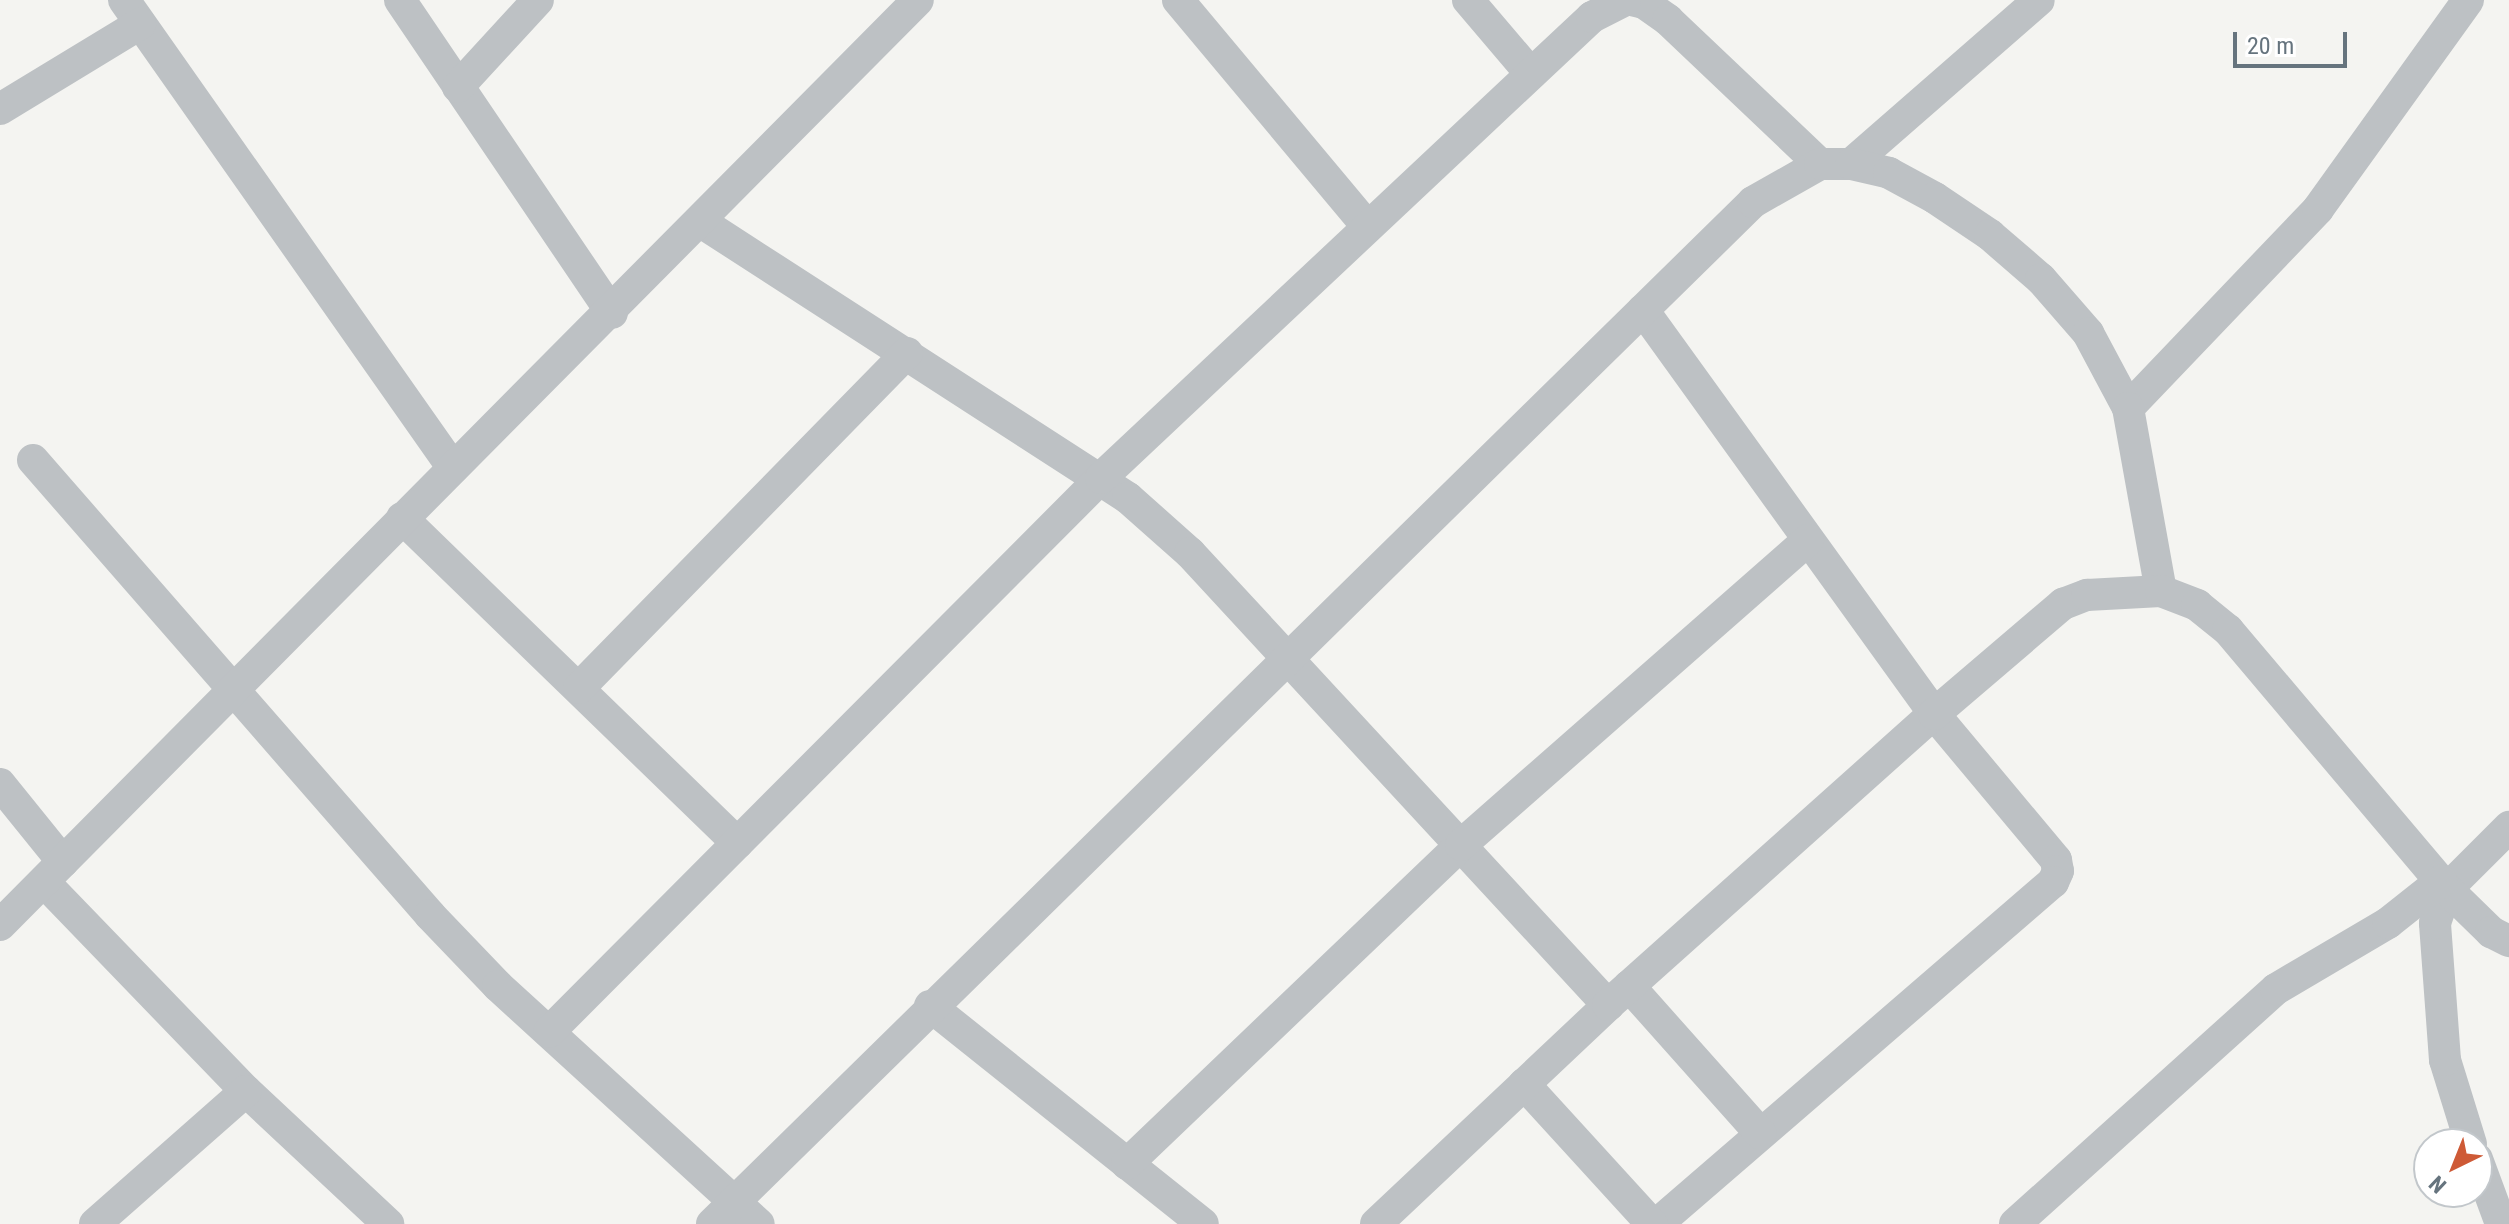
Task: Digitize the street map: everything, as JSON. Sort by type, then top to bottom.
[{"type":"street","points":[[400,0],[612,313]]},
{"type":"street","points":[[458,87],[510,14],[538,0]]},
{"type":"street","points":[[0,925],[402,518],[612,313],[918,0]]},
{"type":"street","points":[[1178,0],[1367,226]]},
{"type":"street","points":[[1468,0],[1531,74]]},
{"type":"street","points":[[549,1032],[1101,478],[1592,17],[1628,0],[1644,3],[1668,20],[1835,164],[1889,173],[1935,198],[1990,235],[2041,279],[2088,333],[2117,379],[2128,408],[2161,591]]},
{"type":"street","points":[[721,1214],[1286,655],[1753,202],[1835,164],[2039,0]]},
{"type":"street","points":[[2128,408],[2318,209],[2468,0]]},
{"type":"street","points":[[0,109],[132,12],[453,468]]},
{"type":"street","points":[[701,222],[1101,478],[1190,553],[1461,845],[1761,1134]]},
{"type":"street","points":[[1524,1084],[1654,1224],[2053,882],[2056,860],[1934,714],[1643,310]]},
{"type":"street","points":[[579,688],[907,353]]},
{"type":"street","points":[[33,460],[430,915],[549,1032],[721,1214],[759,1224]]},
{"type":"street","points":[[402,518],[737,843]]},
{"type":"street","points":[[1127,1164],[1461,845],[1808,540]]},
{"type":"street","points":[[1376,1224],[1618,995],[1934,714],[2063,604],[2087,595],[2161,591],[2197,605],[2228,630],[2444,885],[2491,932],[2509,941]]},
{"type":"street","points":[[0,784],[53,872],[246,1091],[388,1224]]},
{"type":"street","points":[[2015,1224],[2276,989],[2388,923],[2444,885],[2509,827]]},
{"type":"street","points":[[2444,885],[2435,923],[2445,1060],[2466,1128]]},
{"type":"street","points":[[930,1006],[1203,1224]]},
{"type":"street","points":[[95,1224],[246,1091]]}]
